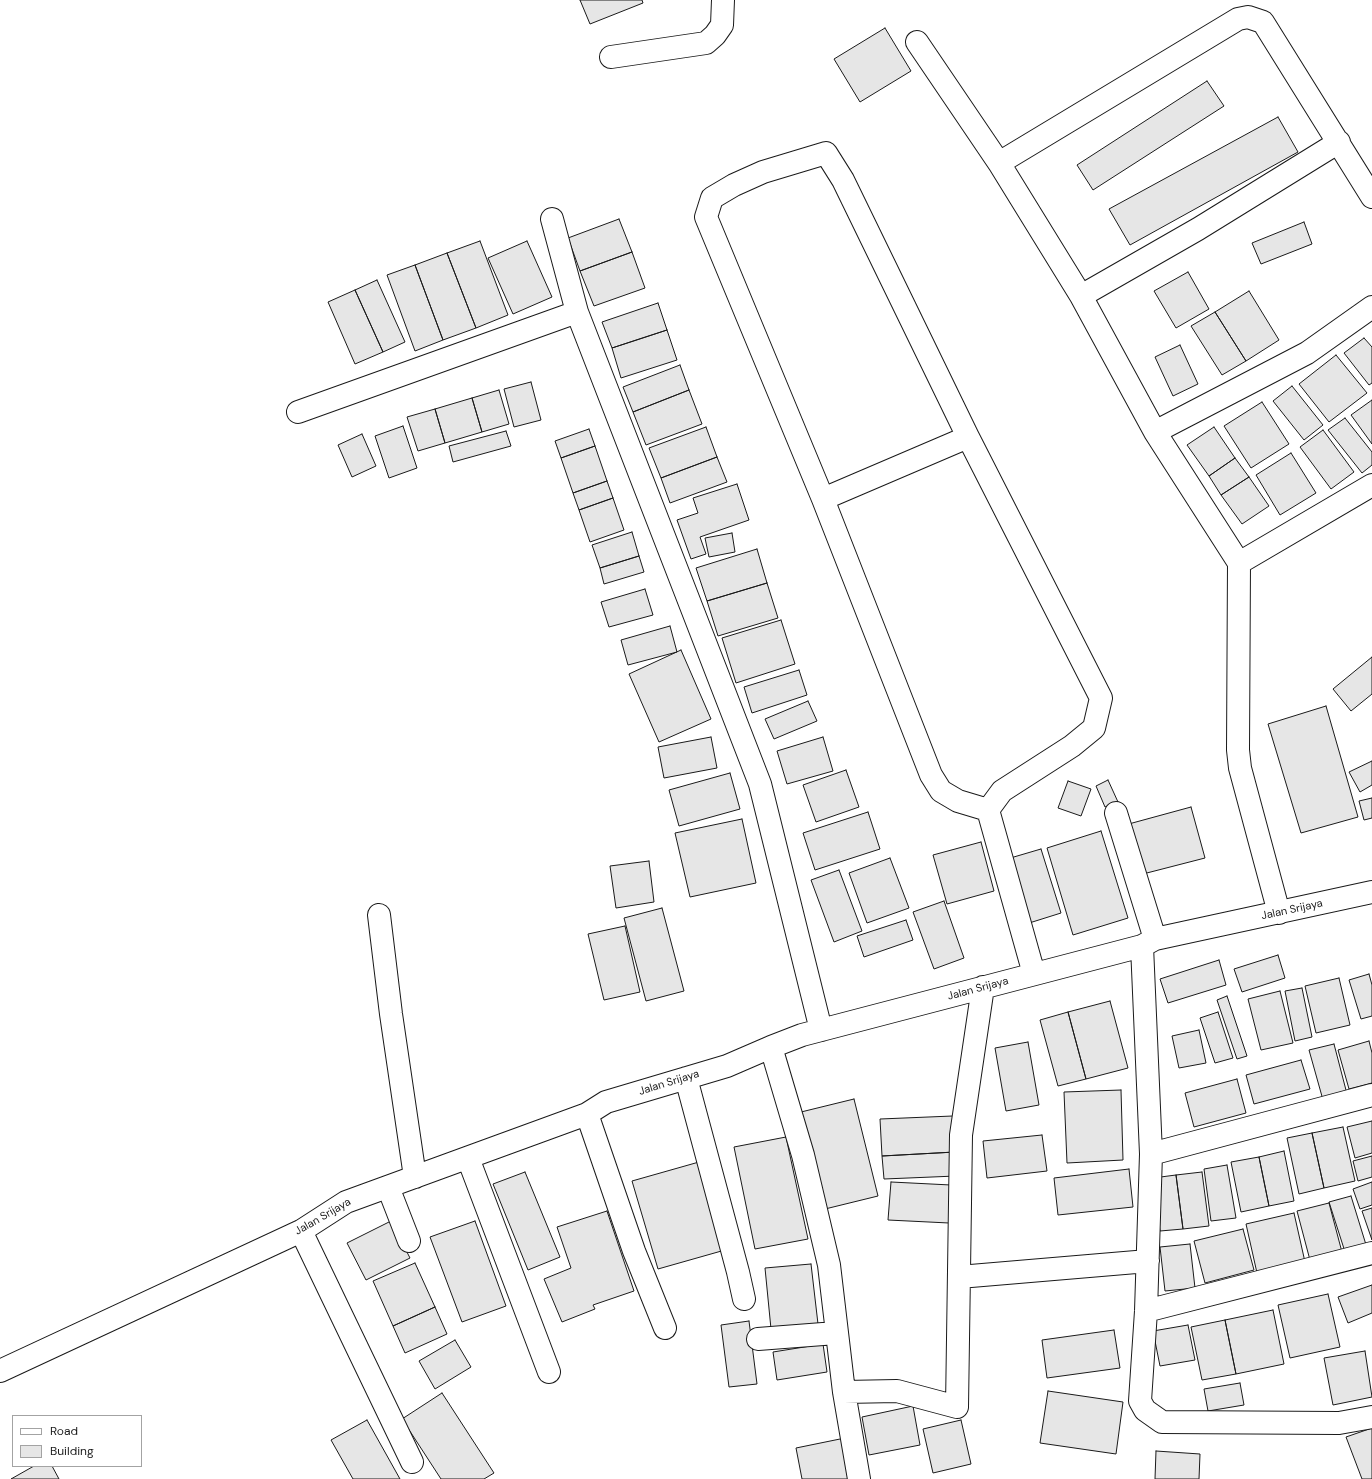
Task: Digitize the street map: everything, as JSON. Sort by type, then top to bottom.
[{"type":"street","points":[[611,56],[706,43],[715,36],[722,25],[724,15],[723,0]]},
{"type":"street","points":[[999,163],[1238,19],[1248,17],[1263,22],[1372,196]]},
{"type":"street","points":[[917,42],[999,163],[1081,296],[1156,432],[1239,563],[1239,762],[1279,913]]},
{"type":"street","points":[[1081,296],[1198,229],[1339,142]]},
{"type":"street","points":[[826,153],[843,180],[968,437],[1101,698],[1094,728],[1072,746],[1002,791],[988,810],[958,802],[940,791],[931,775],[823,498],[706,217],[712,198],[734,185],[763,172],[826,153]]},
{"type":"street","points":[[552,219],[577,312],[760,784],[821,1030]]},
{"type":"street","points":[[1156,432],[1307,353],[1372,307]]},
{"type":"street","points":[[298,412],[577,312]]},
{"type":"street","points":[[823,498],[968,437]]},
{"type":"street","points":[[1239,563],[1372,485]]},
{"type":"street","points":[[988,810],[1034,974]]},
{"type":"street","points":[[1116,813],[1149,943],[1151,1154],[1146,1311],[1140,1401],[1145,1410],[1162,1422],[1339,1423],[1372,1417]]},
{"type":"street","name":"Jalan Srijaya","points":[[0,1371],[301,1231],[346,1202],[587,1114],[606,1102],[727,1066],[771,1047],[821,1030],[1149,943],[1372,892]]},
{"type":"street","points":[[379,915],[391,1014],[415,1177]]},
{"type":"street","points":[[844,1392],[897,1391],[957,1407],[961,1135],[983,987]]},
{"type":"street","points":[[771,1047],[803,1155],[829,1265],[844,1392],[859,1479]]},
{"type":"street","points":[[686,1078],[744,1299]]},
{"type":"street","points":[[1151,1154],[1372,1096]]},
{"type":"street","points":[[587,1114],[634,1252],[665,1328]]},
{"type":"street","points":[[468,1158],[549,1372]]},
{"type":"street","points":[[388,1187],[409,1241]]},
{"type":"street","points":[[301,1231],[412,1462]]},
{"type":"street","points":[[1146,1311],[1372,1253]]},
{"type":"street","points":[[959,1277],[1148,1261]]},
{"type":"street","points":[[758,1339],[836,1333]]},
{"type":"building","points":[[580,0],[642,0],[643,3],[590,24]]},
{"type":"building","points":[[885,28],[911,71],[860,102],[834,59]]},
{"type":"building","points":[[1207,81],[1224,106],[1093,190],[1077,165]]},
{"type":"building","points":[[1278,117],[1298,152],[1130,245],[1109,209]]},
{"type":"building","points":[[619,219],[632,252],[580,271],[568,238]]},
{"type":"building","points":[[1304,222],[1312,244],[1261,264],[1252,243]]},
{"type":"building","points":[[480,241],[508,315],[476,328],[447,253]]},
{"type":"building","points":[[527,241],[552,297],[513,314],[488,258]]},
{"type":"building","points":[[632,252],[645,288],[594,306],[580,271]]},
{"type":"building","points":[[447,253],[476,328],[443,340],[415,265]]},
{"type":"building","points":[[415,265],[443,340],[415,351],[387,275]]},
{"type":"building","points":[[1188,272],[1209,309],[1176,328],[1154,291]]},
{"type":"building","points":[[377,280],[405,342],[383,352],[355,290]]},
{"type":"building","points":[[355,290],[383,352],[355,364],[328,302]]},
{"type":"building","points":[[1249,291],[1279,340],[1246,361],[1215,312]]},
{"type":"building","points":[[658,303],[667,330],[612,348],[602,322]]},
{"type":"building","points":[[1215,312],[1246,361],[1222,375],[1191,326]]},
{"type":"building","points":[[667,330],[677,360],[621,378],[612,348]]},
{"type":"building","points":[[1364,338],[1372,347],[1372,383],[1369,385],[1344,353]]},
{"type":"building","points":[[1180,345],[1198,384],[1173,396],[1155,357]]},
{"type":"building","points":[[1336,355],[1367,393],[1329,422],[1299,384]]},
{"type":"building","points":[[680,365],[689,390],[633,412],[623,387]]},
{"type":"building","points":[[531,382],[541,420],[514,427],[504,389]]},
{"type":"building","points":[[1292,386],[1323,425],[1304,440],[1273,401]]},
{"type":"building","points":[[499,390],[509,424],[482,432],[472,398]]},
{"type":"building","points":[[689,390],[702,424],[646,445],[633,412]]},
{"type":"building","points":[[472,398],[482,432],[445,443],[435,409]]},
{"type":"building","points":[[1372,400],[1372,444],[1351,415]]},
{"type":"building","points":[[1262,402],[1289,444],[1251,468],[1224,426]]},
{"type":"building","points":[[435,409],[445,443],[418,451],[407,417]]},
{"type":"building","points":[[1345,418],[1372,452],[1372,465],[1362,473],[1328,430]]},
{"type":"building","points":[[403,426],[417,468],[389,478],[375,436]]},
{"type":"building","points":[[706,427],[717,457],[661,478],[649,448]]},
{"type":"building","points":[[1214,427],[1235,458],[1209,476],[1187,445]]},
{"type":"building","points":[[589,429],[595,446],[561,458],[555,441]]},
{"type":"building","points":[[1323,430],[1354,472],[1331,489],[1300,447]]},
{"type":"building","points":[[506,431],[511,446],[453,462],[449,446]]},
{"type":"building","points":[[362,434],[376,466],[352,477],[338,445]]},
{"type":"building","points":[[595,446],[607,481],[573,493],[561,458]]},
{"type":"building","points":[[1291,453],[1316,493],[1280,515],[1256,475]]},
{"type":"building","points":[[717,457],[727,482],[670,503],[661,478]]},
{"type":"building","points":[[1235,458],[1249,477],[1221,495],[1209,476]]},
{"type":"building","points":[[1249,477],[1269,506],[1242,524],[1221,495]]},
{"type":"building","points":[[607,481],[613,498],[579,510],[573,493]]},
{"type":"building","points":[[737,484],[749,520],[700,537],[706,554],[691,559],[677,520],[698,513],[693,498]]},
{"type":"building","points":[[613,498],[624,530],[590,542],[579,510]]},
{"type":"building","points":[[632,532],[639,556],[600,568],[592,545]]},
{"type":"building","points":[[732,533],[735,552],[709,557],[705,538]]},
{"type":"building","points":[[757,549],[767,583],[707,601],[696,568]]},
{"type":"building","points":[[639,556],[644,572],[604,584],[600,568]]},
{"type":"building","points":[[767,583],[778,618],[718,636],[707,601]]},
{"type":"building","points":[[645,589],[653,615],[609,627],[601,602]]},
{"type":"building","points":[[781,620],[795,664],[736,683],[722,638]]},
{"type":"building","points":[[670,626],[677,652],[628,665],[621,640]]},
{"type":"building","points":[[681,650],[711,719],[659,742],[629,674]]},
{"type":"building","points":[[1372,657],[1372,694],[1351,711],[1333,689]]},
{"type":"building","points":[[799,670],[807,695],[752,713],[744,687]]},
{"type":"building","points":[[808,701],[817,721],[774,739],[765,719]]},
{"type":"building","points":[[1326,706],[1358,817],[1301,833],[1268,724]]},
{"type":"building","points":[[711,737],[717,768],[664,778],[658,747]]},
{"type":"building","points":[[823,737],[833,771],[787,784],[777,751]]},
{"type":"building","points":[[1372,761],[1372,785],[1360,792],[1349,772]]},
{"type":"building","points":[[846,770],[859,807],[816,822],[803,785]]},
{"type":"building","points":[[730,773],[740,809],[679,826],[669,790]]},
{"type":"building","points":[[1108,780],[1118,802],[1105,807],[1096,786]]},
{"type":"building","points":[[1068,781],[1091,789],[1081,816],[1058,808]]},
{"type":"building","points":[[1372,798],[1372,818],[1364,820],[1359,801]]},
{"type":"building","points":[[1191,807],[1205,858],[1139,875],[1125,825]]},
{"type":"building","points":[[868,812],[880,849],[815,870],[803,833]]},
{"type":"building","points":[[742,819],[756,883],[690,897],[675,833]]},
{"type":"building","points":[[1101,831],[1128,918],[1073,935],[1047,848]]},
{"type":"building","points":[[981,842],[994,891],[947,904],[933,855]]},
{"type":"building","points":[[1041,849],[1061,913],[1026,924],[1007,859]]},
{"type":"building","points":[[890,858],[909,908],[867,923],[849,873]]},
{"type":"building","points":[[649,861],[654,902],[616,908],[610,866]]},
{"type":"building","points":[[839,870],[862,931],[834,942],[811,880]]},
{"type":"building","points":[[944,901],[964,958],[934,969],[913,912]]},
{"type":"building","points":[[662,908],[684,991],[646,1001],[624,918]]},
{"type":"building","points":[[906,920],[913,940],[864,957],[857,936]]},
{"type":"building","points":[[625,926],[640,992],[604,1000],[588,934]]},
{"type":"building","points":[[1278,955],[1285,978],[1242,992],[1234,969]]},
{"type":"building","points":[[1219,960],[1226,985],[1168,1003],[1160,979]]},
{"type":"building","points":[[1369,974],[1372,985],[1372,1016],[1361,1019],[1349,980]]},
{"type":"building","points":[[1339,978],[1350,1025],[1316,1033],[1305,986]]},
{"type":"building","points":[[1302,988],[1312,1037],[1295,1041],[1285,991]]},
{"type":"building","points":[[1280,991],[1293,1043],[1261,1050],[1248,999]]},
{"type":"building","points":[[1227,996],[1247,1056],[1237,1059],[1217,1000]]},
{"type":"building","points":[[1110,1001],[1128,1068],[1086,1079],[1068,1012]]},
{"type":"building","points":[[1068,1012],[1086,1079],[1058,1086],[1040,1020]]},
{"type":"building","points":[[1218,1012],[1233,1058],[1215,1063],[1200,1018]]},
{"type":"building","points":[[1199,1030],[1206,1063],[1179,1068],[1172,1036]]},
{"type":"building","points":[[1369,1041],[1372,1053],[1372,1083],[1349,1089],[1338,1050]]},
{"type":"building","points":[[1028,1042],[1039,1105],[1006,1111],[995,1048]]},
{"type":"building","points":[[1334,1044],[1347,1094],[1323,1100],[1309,1050]]},
{"type":"building","points":[[1301,1060],[1310,1089],[1254,1104],[1246,1075]]},
{"type":"building","points":[[1237,1079],[1246,1113],[1194,1127],[1185,1093]]},
{"type":"building","points":[[1121,1090],[1123,1160],[1067,1163],[1064,1092]]},
{"type":"building","points":[[854,1099],[878,1196],[825,1209],[801,1112]]},
{"type":"building","points":[[953,1116],[955,1152],[882,1156],[880,1119]]},
{"type":"building","points":[[1372,1121],[1372,1153],[1355,1158],[1347,1127]]},
{"type":"building","points":[[1343,1127],[1355,1181],[1324,1188],[1312,1133]]},
{"type":"building","points":[[1312,1133],[1324,1188],[1299,1194],[1287,1138]]},
{"type":"building","points":[[1042,1135],[1047,1171],[987,1178],[983,1141]]},
{"type":"building","points":[[786,1137],[808,1239],[755,1249],[734,1147]]},
{"type":"building","points":[[1284,1151],[1294,1201],[1269,1206],[1259,1157]]},
{"type":"building","points":[[955,1152],[956,1176],[884,1179],[882,1156]]},
{"type":"building","points":[[1372,1156],[1372,1177],[1358,1181],[1353,1161]]},
{"type":"building","points":[[1259,1157],[1269,1206],[1241,1212],[1231,1162]]},
{"type":"building","points":[[699,1162],[725,1250],[658,1269],[632,1181]]},
{"type":"building","points":[[1227,1165],[1236,1218],[1211,1221],[1204,1169]]},
{"type":"building","points":[[1129,1169],[1133,1207],[1058,1215],[1054,1178]]},
{"type":"building","points":[[525,1172],[560,1257],[528,1270],[493,1184]]},
{"type":"building","points":[[1202,1172],[1209,1226],[1183,1229],[1176,1175]]},
{"type":"building","points":[[1176,1175],[1183,1229],[1160,1231],[1153,1178]]},
{"type":"building","points":[[891,1182],[951,1185],[949,1223],[888,1220]]},
{"type":"building","points":[[1372,1182],[1372,1205],[1360,1209],[1353,1189]]},
{"type":"building","points":[[1351,1196],[1367,1248],[1346,1255],[1329,1202]]},
{"type":"building","points":[[1329,1203],[1343,1256],[1311,1264],[1297,1211]]},
{"type":"building","points":[[1372,1208],[1372,1240],[1362,1211]]},
{"type":"building","points":[[607,1211],[634,1291],[593,1305],[595,1309],[562,1322],[544,1279],[571,1268],[557,1227]]},
{"type":"building","points":[[1294,1213],[1305,1262],[1257,1273],[1246,1224]]},
{"type":"building","points":[[391,1221],[410,1258],[366,1280],[347,1243]]},
{"type":"building","points":[[475,1221],[506,1306],[462,1322],[430,1237]]},
{"type":"building","points":[[1243,1229],[1254,1270],[1205,1283],[1194,1241]]},
{"type":"building","points":[[1190,1244],[1195,1288],[1165,1291],[1160,1247]]},
{"type":"building","points":[[415,1263],[435,1307],[393,1326],[373,1281]]},
{"type":"building","points":[[811,1264],[818,1324],[771,1329],[765,1268]]},
{"type":"building","points":[[1372,1285],[1372,1313],[1348,1323],[1338,1297]]},
{"type":"building","points":[[1328,1294],[1340,1347],[1290,1358],[1278,1305]]},
{"type":"building","points":[[435,1307],[447,1334],[405,1353],[393,1326]]},
{"type":"building","points":[[1273,1310],[1284,1364],[1236,1374],[1225,1320]]},
{"type":"building","points":[[1225,1320],[1236,1374],[1202,1380],[1191,1327]]},
{"type":"building","points":[[749,1321],[757,1384],[729,1387],[721,1325]]},
{"type":"building","points":[[1188,1325],[1195,1360],[1160,1366],[1153,1331]]},
{"type":"building","points":[[1114,1330],[1120,1368],[1047,1378],[1042,1340]]},
{"type":"building","points":[[455,1340],[471,1367],[435,1389],[419,1361]]},
{"type":"building","points":[[823,1344],[827,1372],[777,1380],[773,1352]]},
{"type":"building","points":[[1365,1351],[1372,1397],[1333,1405],[1324,1358]]},
{"type":"building","points":[[1240,1383],[1244,1405],[1208,1411],[1204,1389]]},
{"type":"building","points":[[1048,1391],[1123,1402],[1116,1454],[1040,1443]]},
{"type":"building","points":[[442,1393],[494,1473],[484,1479],[441,1479],[402,1419]]},
{"type":"building","points":[[913,1406],[920,1445],[869,1455],[862,1417]]},
{"type":"building","points":[[367,1420],[400,1479],[353,1479],[331,1440]]},
{"type":"building","points":[[961,1420],[971,1464],[933,1473],[923,1429]]},
{"type":"building","points":[[1372,1428],[1372,1479],[1362,1479],[1346,1437]]},
{"type":"building","points":[[845,1438],[853,1479],[802,1479],[796,1448]]},
{"type":"building","points":[[1156,1451],[1200,1454],[1199,1479],[1155,1479]]},
{"type":"building","points":[[32,1467],[53,1467],[59,1479],[11,1479]]}]
